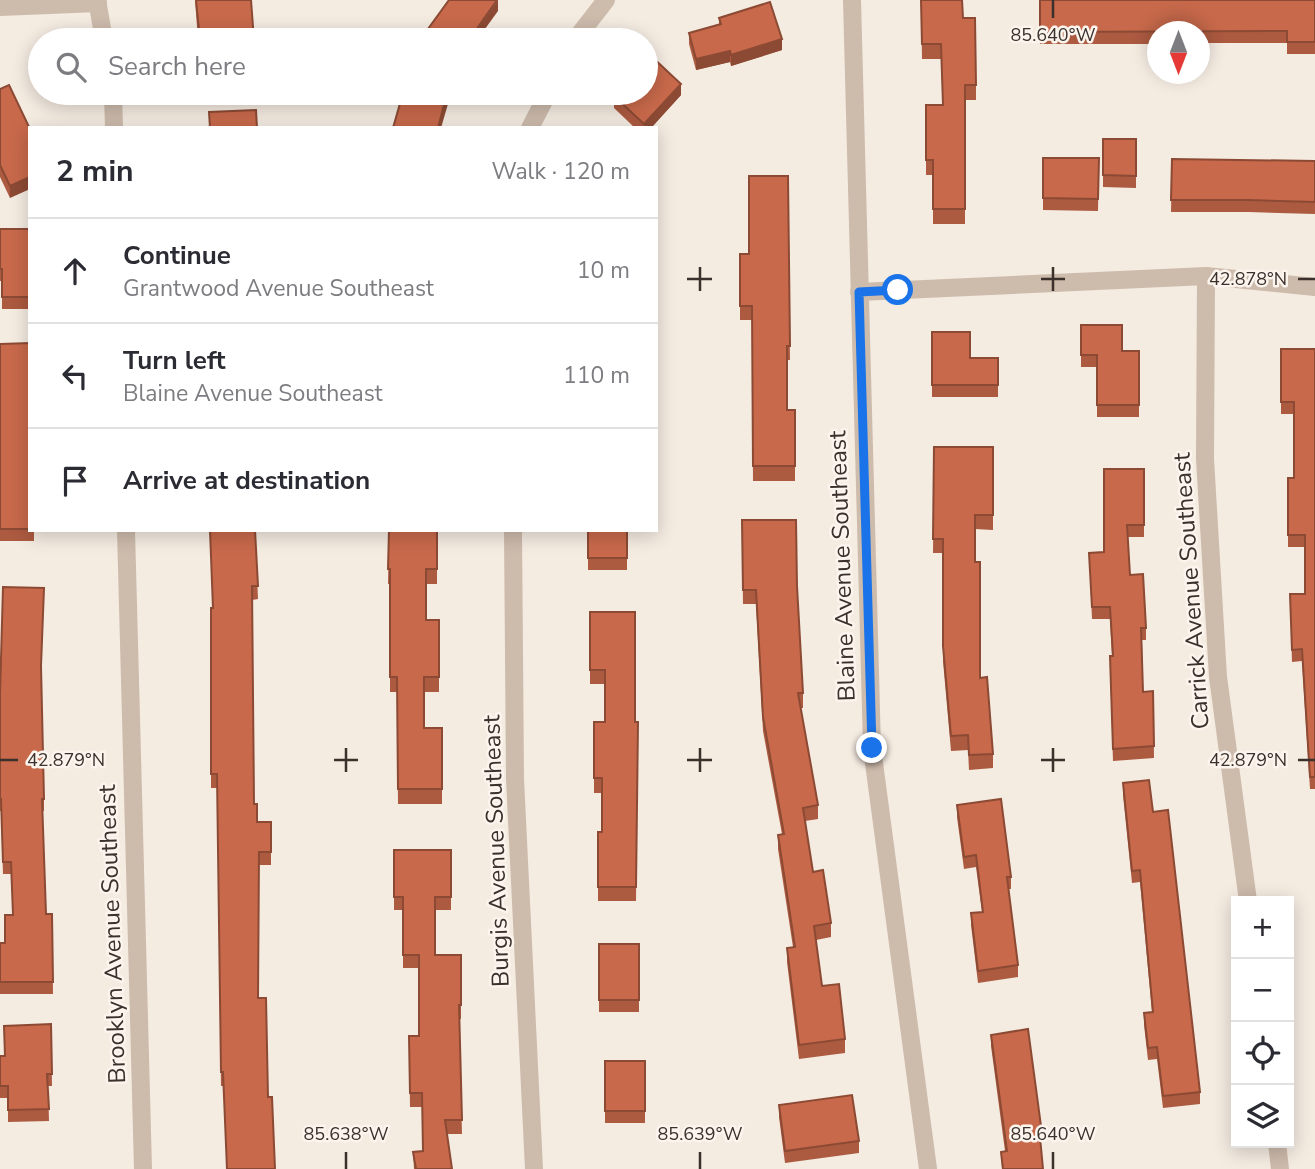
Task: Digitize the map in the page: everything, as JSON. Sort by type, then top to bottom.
[{"type":"street","points":[[584,28],[606,0]]},
{"type":"street","name":"Blaine Avenue Southeast","points":[[852,0],[872,748],[928,1169]]},
{"type":"street","points":[[0,7],[97,2],[102,28]]},
{"type":"street","points":[[113,105],[114,126]]},
{"type":"street","points":[[531,126],[542,105]]},
{"type":"street","points":[[859,292],[1206,276],[1315,287]]},
{"type":"street","name":"Carrick Avenue Southeast","points":[[1206,276],[1205,459],[1218,677],[1247,896]]},
{"type":"street","name":"Brooklyn Avenue Southeast","points":[[126,532],[143,1169]]},
{"type":"street","name":"Burgis Avenue Southeast","points":[[513,532],[515,779],[534,1169]]},
{"type":"street","points":[[1278,1148],[1280,1169]]},
{"type":"building","points":[[196,0],[251,0],[253,28],[199,28]]},
{"type":"building","points":[[449,0],[497,0],[477,28],[429,28]]},
{"type":"building","points":[[921,0],[962,0],[963,18],[975,18],[976,85],[965,85],[965,209],[933,209],[933,160],[926,160],[926,105],[943,105],[941,44],[922,44]]},
{"type":"building","points":[[1040,0],[1315,0],[1315,42],[1287,42],[1287,31],[1210,31],[1210,21],[1147,21],[1147,32],[1040,32]]},
{"type":"building","points":[[770,2],[782,39],[731,55],[730,51],[696,59],[689,33],[721,24],[719,18]]},
{"type":"building","points":[[658,63],[681,84],[644,124],[624,105],[658,105]]},
{"type":"building","points":[[9,85],[29,126],[28,178],[10,186],[0,165],[0,89]]},
{"type":"building","points":[[400,105],[444,105],[439,126],[394,126]]},
{"type":"building","points":[[256,110],[257,126],[210,126],[209,112]]},
{"type":"building","points":[[1103,139],[1136,139],[1136,176],[1103,175]]},
{"type":"building","points":[[1043,158],[1099,158],[1098,199],[1043,198]]},
{"type":"building","points":[[1172,159],[1315,161],[1315,202],[1171,200]]},
{"type":"building","points":[[749,176],[788,176],[790,346],[787,346],[787,410],[795,410],[795,466],[753,466],[752,306],[740,306],[740,254],[749,254]]},
{"type":"building","points":[[0,229],[28,229],[28,297],[2,297]]},
{"type":"building","points":[[1081,325],[1122,325],[1122,351],[1139,351],[1139,405],[1097,405],[1097,355],[1081,355]]},
{"type":"building","points":[[932,332],[970,332],[970,358],[998,358],[998,385],[932,385]]},
{"type":"building","points":[[28,343],[28,529],[0,529],[0,344]]},
{"type":"building","points":[[1281,349],[1315,349],[1315,777],[1310,777],[1302,649],[1292,650],[1290,594],[1305,594],[1305,535],[1288,535],[1288,478],[1294,478],[1294,402],[1281,402]]},
{"type":"building","points":[[934,447],[993,447],[993,515],[975,515],[975,562],[980,562],[980,678],[987,677],[993,754],[969,755],[968,735],[951,736],[943,646],[943,539],[933,539]]},
{"type":"building","points":[[1104,469],[1144,469],[1144,525],[1127,525],[1130,575],[1143,574],[1146,628],[1141,628],[1143,692],[1153,691],[1154,746],[1113,749],[1110,607],[1092,607],[1089,553],[1104,552]]},
{"type":"building","points":[[742,520],[796,520],[803,693],[798,693],[818,805],[803,808],[813,872],[823,870],[831,923],[814,926],[822,986],[839,984],[845,1039],[799,1045],[787,948],[795,947],[778,835],[784,834],[763,717],[756,590],[743,590]]},
{"type":"building","points":[[210,532],[255,532],[258,586],[252,586],[254,804],[257,804],[257,822],[271,822],[271,852],[259,852],[258,998],[266,998],[268,1097],[272,1097],[275,1169],[227,1169],[221,1072],[217,774],[211,774],[213,608]]},
{"type":"building","points":[[389,532],[437,532],[437,569],[426,569],[426,620],[439,620],[439,677],[424,677],[424,728],[442,728],[442,789],[398,789],[397,677],[390,677]]},
{"type":"building","points":[[588,532],[627,532],[627,558],[588,558]]},
{"type":"building","points":[[3,587],[44,588],[41,666],[42,799],[46,914],[52,914],[53,982],[0,982],[0,943],[5,943],[5,915],[13,915],[11,862],[3,862],[0,799]]},
{"type":"building","points":[[590,612],[635,612],[635,722],[638,722],[636,887],[598,887],[602,778],[594,778],[594,722],[605,722],[605,670],[590,670]]},
{"type":"building","points":[[1149,780],[1153,812],[1168,810],[1200,1092],[1163,1096],[1157,1047],[1148,1048],[1144,1013],[1153,1012],[1140,870],[1132,871],[1123,783]]},
{"type":"building","points":[[1001,799],[1018,965],[978,971],[971,913],[983,912],[976,855],[964,857],[957,805]]},
{"type":"building","points":[[394,850],[451,850],[451,897],[435,897],[435,955],[461,955],[459,1005],[462,1120],[445,1120],[452,1169],[416,1169],[413,1152],[423,1151],[422,1093],[410,1093],[409,1036],[419,1036],[419,955],[403,955],[403,897],[394,897]]},
{"type":"building","points":[[599,944],[639,944],[639,1000],[599,1000]]},
{"type":"building","points":[[51,1024],[52,1074],[47,1074],[49,1109],[8,1110],[8,1086],[0,1086],[0,1056],[5,1056],[4,1026]]},
{"type":"building","points":[[1028,1029],[1041,1126],[1043,1169],[1003,1169],[1001,1152],[1007,1151],[991,1035]]},
{"type":"building","points":[[605,1061],[645,1061],[645,1111],[605,1111]]},
{"type":"building","points":[[852,1095],[859,1141],[785,1151],[779,1105]]},
{"type":"route","points":[[872,748],[859,292],[898,290]]}]
